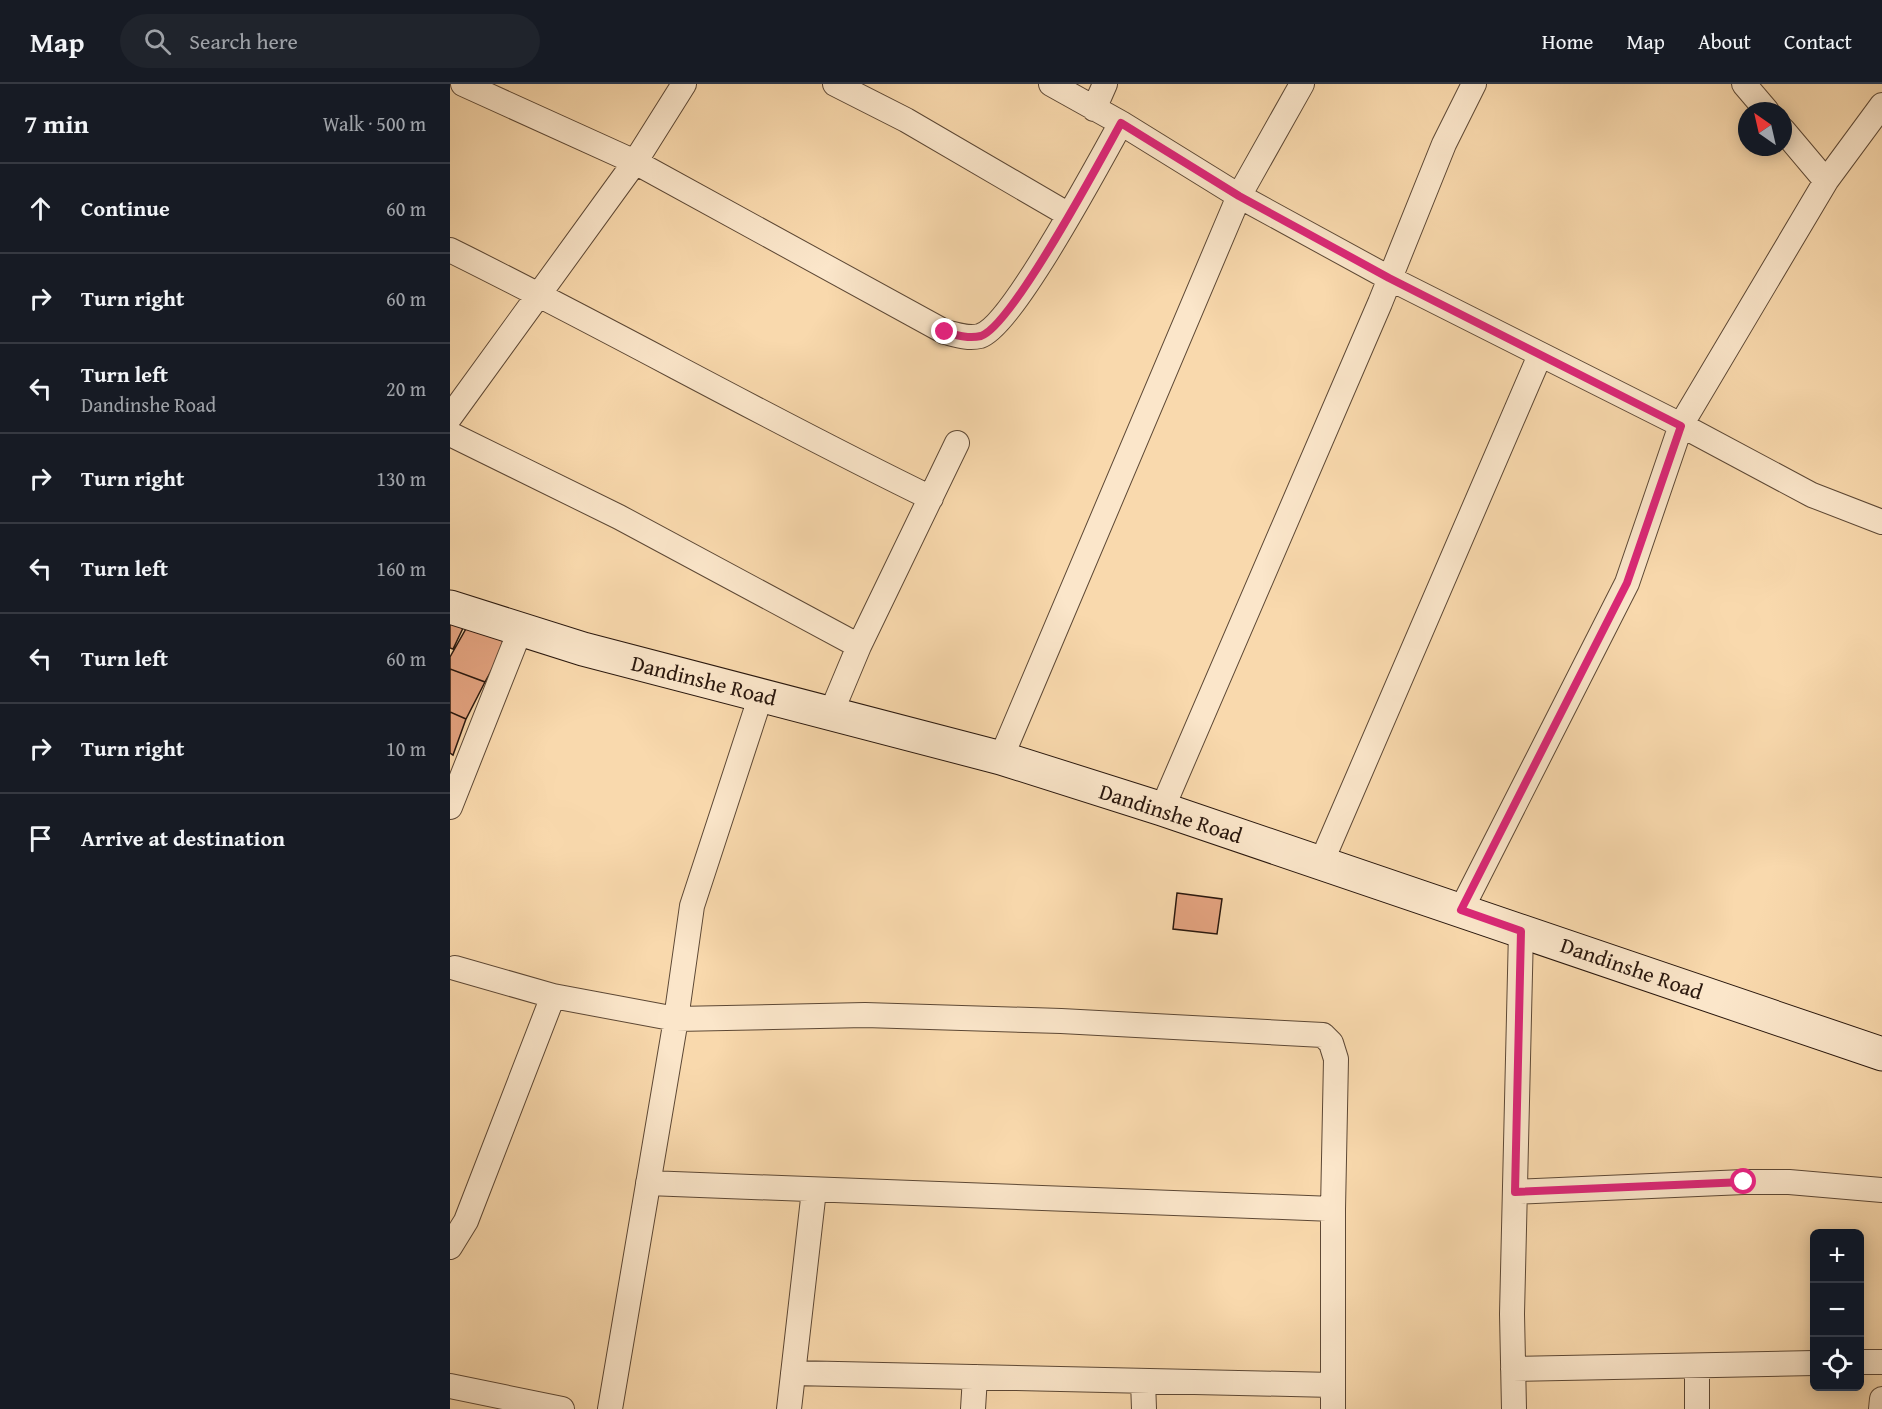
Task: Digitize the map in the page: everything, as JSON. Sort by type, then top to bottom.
[{"type":"street","points":[[462,84],[635,162],[945,332],[965,338],[982,335],[1007,314],[1069,215],[1121,123]]},
{"type":"street","points":[[450,417],[635,162],[684,84]]},
{"type":"street","points":[[835,84],[906,120],[1069,215]]},
{"type":"street","points":[[1051,84],[1121,123],[1239,196],[1389,278],[1812,495],[1882,522]]},
{"type":"street","points":[[1094,109],[1105,84]]},
{"type":"street","points":[[1001,758],[1239,196],[1302,84]]},
{"type":"street","points":[[1162,809],[1444,144],[1474,84]]},
{"type":"street","points":[[1744,84],[1759,102]]},
{"type":"street","points":[[1461,910],[1627,583],[1681,426],[1826,181],[1882,105]]},
{"type":"street","points":[[1792,141],[1826,181]]},
{"type":"street","points":[[450,250],[540,294],[825,447],[931,498]]},
{"type":"street","points":[[1321,863],[1540,355]]},
{"type":"street","points":[[450,434],[619,516],[859,646]]},
{"type":"street","points":[[831,713],[859,646],[957,443]]},
{"type":"street","name":"Dandinshe Road","points":[[450,606],[583,649],[1001,758],[1162,809],[1882,1054]]},
{"type":"street","points":[[450,807],[471,761],[521,628]]},
{"type":"street","points":[[610,1409],[676,1019],[692,906],[761,695]]},
{"type":"street","points":[[1514,1409],[1515,1192],[1521,931]]},
{"type":"street","points":[[455,968],[554,996],[676,1019],[865,1015],[1073,1022],[1323,1035],[1331,1043],[1336,1059],[1333,1397],[1143,1381],[793,1373]]},
{"type":"street","points":[[450,1247],[466,1221],[554,996]]},
{"type":"street","points":[[1515,1192],[1744,1182],[1789,1182],[1882,1190]]},
{"type":"street","points":[[648,1184],[1333,1209]]},
{"type":"street","points":[[789,1409],[814,1190]]},
{"type":"street","points":[[1864,1362],[1882,1362]]},
{"type":"street","points":[[1513,1370],[1810,1363]]},
{"type":"street","points":[[1697,1366],[1697,1409]]},
{"type":"street","points":[[974,1409],[975,1377]]},
{"type":"street","points":[[1143,1381],[1144,1409]]},
{"type":"street","points":[[450,1386],[562,1409]]},
{"type":"street","points":[[1881,1409],[1882,1399]]},
{"type":"building","points":[[450,620],[464,626],[453,649],[450,648]]},
{"type":"building","points":[[467,627],[514,629],[485,682],[450,669],[450,657]]},
{"type":"building","points":[[450,669],[485,682],[466,719],[450,712]]},
{"type":"building","points":[[450,712],[466,719],[453,755],[450,753]]},
{"type":"building","points":[[1177,893],[1222,899],[1217,934],[1173,929]]},
{"type":"route","points":[[945,332],[965,338],[982,335],[1007,314],[1069,215],[1121,123],[1239,196],[1389,278],[1681,426],[1627,583],[1461,910],[1521,931],[1515,1192],[1744,1182]]}]
